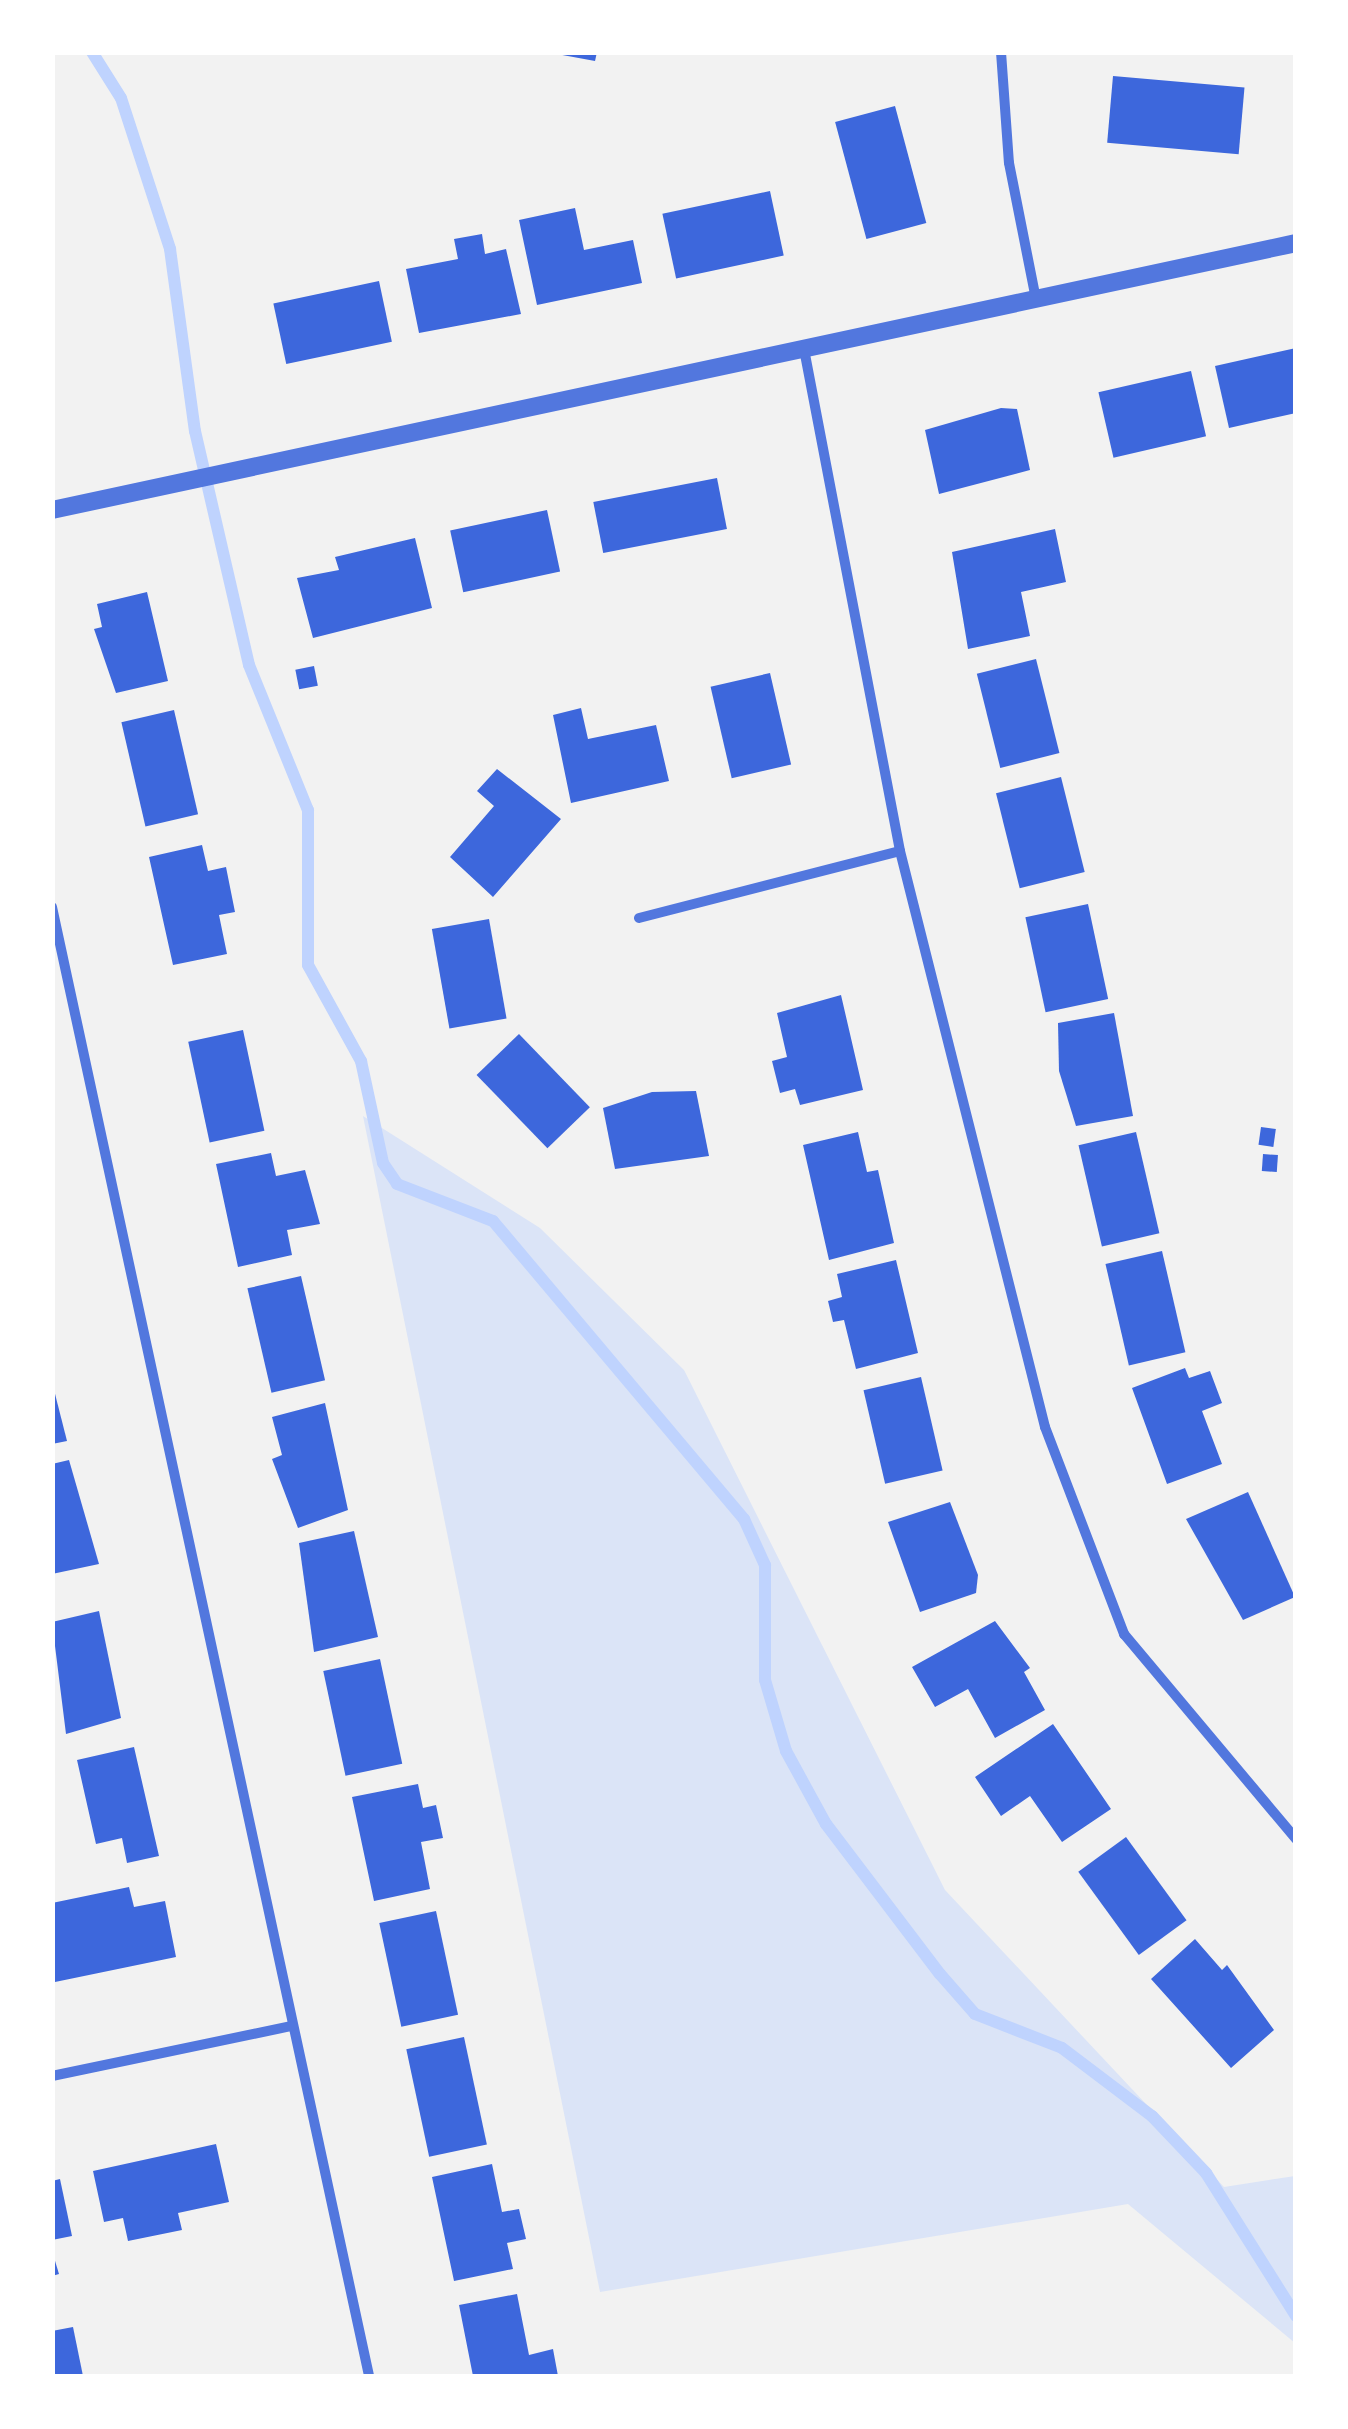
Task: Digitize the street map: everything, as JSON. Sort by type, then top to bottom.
[{"type":"street","points":[[1000,52],[1009,163],[1036,299]]},
{"type":"street","points":[[52,510],[1296,243]]},
{"type":"street","points":[[804,349],[900,852],[1045,1428],[1124,1634],[1296,1839]]},
{"type":"street","points":[[639,918],[900,852]]},
{"type":"street","points":[[52,907],[369,2376]]},
{"type":"street","points":[[52,2076],[292,2026]]},
{"type":"shaded area","points":[[363,1116],[540,1228],[684,1370],[945,1890],[1224,2187],[1295,2176],[1295,2343],[1128,2204],[600,2292]]},
{"type":"building","points":[[546,52],[597,52],[595,61]]},
{"type":"building","points":[[1113,76],[1244,88],[1239,154],[1107,143]]},
{"type":"building","points":[[895,106],[926,223],[866,239],[835,122]]},
{"type":"building","points":[[770,191],[784,256],[676,278],[662,214]]},
{"type":"building","points":[[575,208],[584,250],[633,240],[642,283],[537,305],[519,220]]},
{"type":"building","points":[[482,234],[485,254],[506,249],[521,314],[419,333],[406,269],[458,259],[454,239]]},
{"type":"building","points":[[379,281],[392,342],[286,364],[273,303]]},
{"type":"building","points":[[1296,348],[1296,413],[1229,428],[1215,366]]},
{"type":"building","points":[[1191,371],[1206,436],[1114,458],[1098,392]]},
{"type":"building","points":[[1001,408],[1017,409],[1030,470],[939,494],[925,430]]},
{"type":"building","points":[[717,478],[727,529],[603,553],[593,502]]},
{"type":"building","points":[[547,510],[560,572],[463,592],[450,531]]},
{"type":"building","points":[[1055,529],[1066,582],[1021,592],[1030,636],[968,649],[952,552]]},
{"type":"building","points":[[415,538],[432,608],[313,638],[297,578],[339,570],[335,557]]},
{"type":"building","points":[[147,592],[168,681],[116,693],[94,629],[102,627],[97,604]]},
{"type":"building","points":[[1036,659],[1059,753],[1000,768],[977,674]]},
{"type":"building","points":[[314,666],[318,686],[299,689],[295,670]]},
{"type":"building","points":[[770,673],[791,765],[732,778],[711,687]]},
{"type":"building","points":[[581,708],[588,739],[656,725],[669,781],[571,803],[553,715]]},
{"type":"building","points":[[174,710],[198,814],[145,826],[121,722]]},
{"type":"building","points":[[497,769],[561,819],[493,897],[450,857],[494,806],[477,791]]},
{"type":"building","points":[[1061,777],[1085,872],[1020,888],[996,793]]},
{"type":"building","points":[[202,845],[208,871],[226,867],[235,912],[219,915],[227,954],[173,965],[149,857]]},
{"type":"building","points":[[1088,904],[1108,999],[1046,1012],[1025,917]]},
{"type":"building","points":[[489,919],[507,1018],[449,1029],[432,929]]},
{"type":"building","points":[[841,995],[863,1090],[800,1105],[795,1089],[780,1093],[772,1061],[787,1057],[777,1013]]},
{"type":"building","points":[[1114,1013],[1133,1116],[1076,1126],[1059,1071],[1058,1023]]},
{"type":"building","points":[[243,1030],[264,1131],[210,1142],[188,1042]]},
{"type":"building","points":[[519,1034],[590,1107],[547,1148],[477,1075]]},
{"type":"building","points":[[696,1091],[709,1156],[615,1169],[603,1108],[652,1092]]},
{"type":"building","points":[[1261,1127],[1276,1129],[1273,1147],[1258,1145]]},
{"type":"building","points":[[858,1132],[867,1172],[878,1170],[894,1243],[829,1260],[803,1145]]},
{"type":"building","points":[[1136,1132],[1159,1233],[1102,1247],[1079,1145]]},
{"type":"building","points":[[271,1153],[276,1176],[305,1170],[320,1224],[287,1230],[292,1255],[238,1267],[216,1164]]},
{"type":"building","points":[[1263,1154],[1278,1155],[1277,1172],[1262,1171]]},
{"type":"building","points":[[1162,1251],[1185,1352],[1129,1365],[1105,1264]]},
{"type":"building","points":[[896,1260],[918,1353],[856,1369],[844,1320],[833,1322],[828,1301],[842,1297],[837,1274]]},
{"type":"building","points":[[301,1276],[325,1380],[271,1393],[247,1288]]},
{"type":"building","points":[[1185,1368],[1189,1378],[1210,1371],[1222,1403],[1202,1411],[1222,1464],[1167,1484],[1132,1388]]},
{"type":"building","points":[[921,1377],[943,1471],[885,1484],[864,1390]]},
{"type":"building","points":[[52,1382],[67,1441],[52,1444]]},
{"type":"building","points":[[325,1403],[348,1510],[298,1528],[272,1459],[282,1455],[272,1417]]},
{"type":"building","points":[[69,1460],[99,1564],[52,1574],[52,1464]]},
{"type":"building","points":[[1248,1492],[1295,1597],[1243,1620],[1186,1519]]},
{"type":"building","points":[[950,1502],[978,1575],[976,1593],[920,1612],[888,1522]]},
{"type":"building","points":[[354,1531],[378,1637],[314,1652],[299,1543]]},
{"type":"building","points":[[99,1611],[121,1718],[66,1734],[52,1622]]},
{"type":"building","points":[[995,1621],[1030,1668],[1024,1672],[1045,1710],[995,1738],[968,1689],[935,1707],[912,1667]]},
{"type":"building","points":[[380,1659],[402,1764],[346,1776],[323,1671]]},
{"type":"building","points":[[1053,1724],[1111,1809],[1062,1842],[1030,1796],[1001,1816],[975,1777]]},
{"type":"building","points":[[134,1747],[159,1856],[127,1863],[122,1838],[96,1844],[77,1760]]},
{"type":"building","points":[[418,1784],[423,1808],[436,1805],[443,1838],[421,1842],[430,1889],[374,1901],[352,1797]]},
{"type":"building","points":[[1126,1837],[1187,1920],[1139,1955],[1078,1872]]},
{"type":"building","points":[[129,1887],[134,1907],[165,1901],[176,1957],[55,1982],[52,1903]]},
{"type":"building","points":[[436,1911],[458,2015],[401,2027],[379,1923]]},
{"type":"building","points":[[1195,1939],[1222,1970],[1227,1965],[1274,2030],[1231,2068],[1151,1979]]},
{"type":"building","points":[[464,2037],[487,2145],[429,2157],[406,2049]]},
{"type":"building","points":[[216,2144],[229,2202],[178,2213],[182,2230],[128,2241],[123,2218],[104,2222],[93,2171]]},
{"type":"building","points":[[492,2164],[502,2212],[519,2209],[526,2239],[507,2243],[513,2269],[454,2281],[432,2177]]},
{"type":"building","points":[[60,2179],[72,2236],[52,2240],[52,2181]]},
{"type":"building","points":[[52,2251],[59,2274],[52,2276]]},
{"type":"building","points":[[517,2294],[529,2355],[553,2349],[558,2376],[473,2376],[459,2305]]},
{"type":"building","points":[[73,2327],[83,2376],[52,2376],[52,2331]]},
{"type":"waterway","points":[[92,52],[121,98],[170,249],[195,431],[249,665],[308,810],[308,965],[361,1061],[383,1163],[397,1184],[493,1221],[744,1519],[765,1565],[765,1680],[786,1751],[826,1824],[940,1974],[975,2014],[1062,2048],[1152,2116],[1206,2173],[1296,2316]]}]
